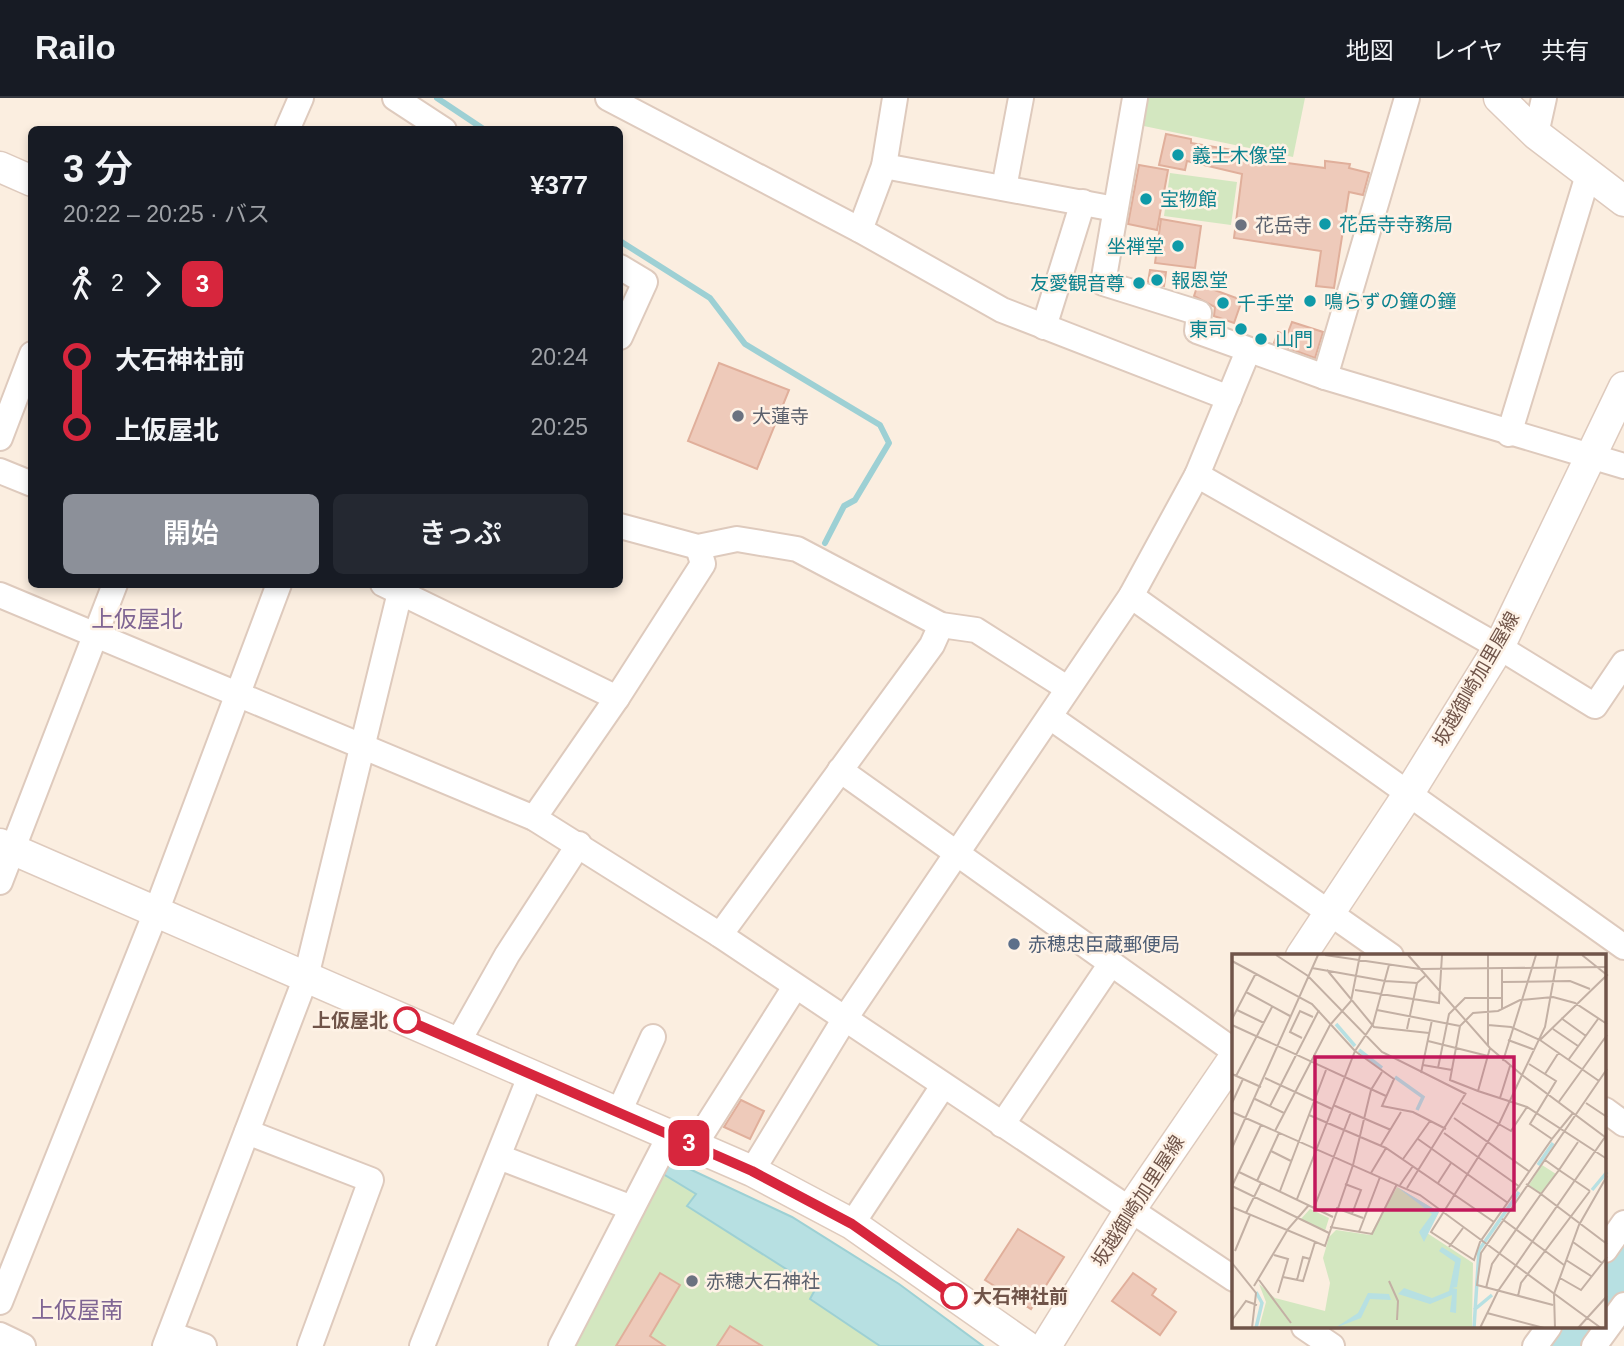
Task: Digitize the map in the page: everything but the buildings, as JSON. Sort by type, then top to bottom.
[{"type":"street","points":[[289,126],[301,98]]},
{"type":"street","points":[[395,98],[438,126]]},
{"type":"street","points":[[608,98],[860,230],[1002,310],[1229,398]]},
{"type":"street","points":[[860,230],[884,166],[895,98]]},
{"type":"street","points":[[1004,188],[1021,98]]},
{"type":"street","points":[[1135,98],[1103,283],[1199,313],[1197,331],[1248,351],[1509,434],[1624,466]]},
{"type":"street","points":[[1325,377],[1406,98]]},
{"type":"street","points":[[1499,98],[1536,134],[1624,201]]},
{"type":"street","points":[[1536,134],[1544,98]]},
{"type":"street","points":[[884,166],[1115,209]]},
{"type":"street","points":[[0,167],[28,179]]},
{"type":"street","points":[[1509,434],[1588,175]]},
{"type":"street","points":[[1044,327],[1083,202]]},
{"type":"street","points":[[623,269],[645,282],[623,330]]},
{"type":"street","points":[[752,1171],[844,1020],[1131,596],[1197,475],[1248,351]]},
{"type":"street","points":[[0,438],[28,364]]},
{"type":"street","name":"坂越御崎加里屋線","points":[[1302,954],[1407,796],[1499,647],[1624,387]]},
{"type":"street","points":[[0,471],[28,482]]},
{"type":"street","points":[[1197,475],[1499,647],[1595,706],[1624,663]]},
{"type":"street","points":[[623,527],[698,547],[737,539],[797,549],[941,625],[976,630],[1068,688]]},
{"type":"street","points":[[534,818],[617,698],[703,564],[698,547]]},
{"type":"street","points":[[0,882],[6,846],[96,636],[114,588]]},
{"type":"street","points":[[0,1302],[156,912],[277,588]]},
{"type":"street","points":[[204,1346],[168,1340],[306,977],[362,748],[395,588]]},
{"type":"street","points":[[397,588],[617,698]]},
{"type":"street","points":[[0,595],[534,818],[720,934],[844,1020],[1232,1278]]},
{"type":"street","points":[[1131,596],[1407,796],[1624,947]]},
{"type":"street","points":[[720,934],[932,645],[941,625]]},
{"type":"street","points":[[1050,718],[1388,954]]},
{"type":"street","points":[[840,770],[1232,1050]]},
{"type":"street","points":[[458,1042],[507,955],[579,844]]},
{"type":"street","points":[[6,846],[752,1171],[852,1224],[1026,1346]]},
{"type":"street","points":[[1002,1125],[1110,965]]},
{"type":"street","points":[[561,1346],[632,1208],[796,987]]},
{"type":"street","points":[[619,1112],[653,1037]]},
{"type":"street","name":"坂越御崎加里屋線","points":[[1046,1346],[1130,1210],[1232,1061]]},
{"type":"street","points":[[422,1346],[530,1074]]},
{"type":"street","points":[[852,1224],[943,1086]]},
{"type":"street","points":[[1606,1111],[1624,1124]]},
{"type":"street","points":[[247,1132],[371,1180],[310,1346]]},
{"type":"street","points":[[499,1157],[632,1208]]},
{"type":"street","points":[[1606,1249],[1624,1223]]},
{"type":"street","points":[[1594,1346],[1624,1305]]},
{"type":"street","points":[[1305,1328],[1332,1346]]},
{"type":"street","points":[[1535,1346],[1548,1328]]},
{"type":"street","points":[[0,1335],[23,1346]]},
{"type":"green space","points":[[1144,98],[1305,98],[1293,157],[1139,125]]},
{"type":"green space","points":[[1170,173],[1237,182],[1231,225],[1164,216]]},
{"type":"green space","points":[[660,1172],[792,1217],[899,1284],[983,1346],[571,1346]]},
{"type":"water","points":[[666,1158],[792,1217],[899,1284],[983,1346],[880,1346],[810,1299],[816,1288],[687,1206],[696,1194],[660,1172]]},
{"type":"waterway","points":[[437,98],[479,126]]},
{"type":"waterway","points":[[623,243],[710,298],[745,344],[880,425],[889,443],[855,500],[844,506],[825,543]]},
{"type":"waterway","points":[[1606,1287],[1624,1261]]},
{"type":"waterway","points":[[1562,1346],[1575,1328]]},
{"type":"bus line","name":"3","points":[[407,1020],[752,1171],[803,1196],[852,1224],[954,1296]]},
{"type":"place","name":"義士木像堂","points":[[1178,155]]},
{"type":"place","name":"宝物館","points":[[1146,199]]},
{"type":"place","name":"花岳寺寺務局","points":[[1325,224]]},
{"type":"place","name":"花岳寺","points":[[1241,225]]},
{"type":"place","name":"坐禅堂","points":[[1178,246]]},
{"type":"place","name":"報恩堂","points":[[1157,280]]},
{"type":"place","name":"友愛観音尊","points":[[1139,283]]},
{"type":"place","name":"鳴らずの鐘の鐘","points":[[1310,301]]},
{"type":"place","name":"千手堂","points":[[1223,303]]},
{"type":"place","name":"東司","points":[[1241,329]]},
{"type":"place","name":"山門","points":[[1261,339]]},
{"type":"place","name":"大蓮寺","points":[[738,416]]},
{"type":"place","name":"赤穂忠臣蔵郵便局","points":[[1014,944]]},
{"type":"place","name":"上仮屋北","points":[[407,1020]]},
{"type":"place","name":"赤穂大石神社","points":[[692,1281]]},
{"type":"place","name":"大石神社前","points":[[954,1296]]},
{"type":"district","name":"上仮屋北","points":[[137,619]]},
{"type":"district","name":"上仮屋南","points":[[77,1310]]}]
